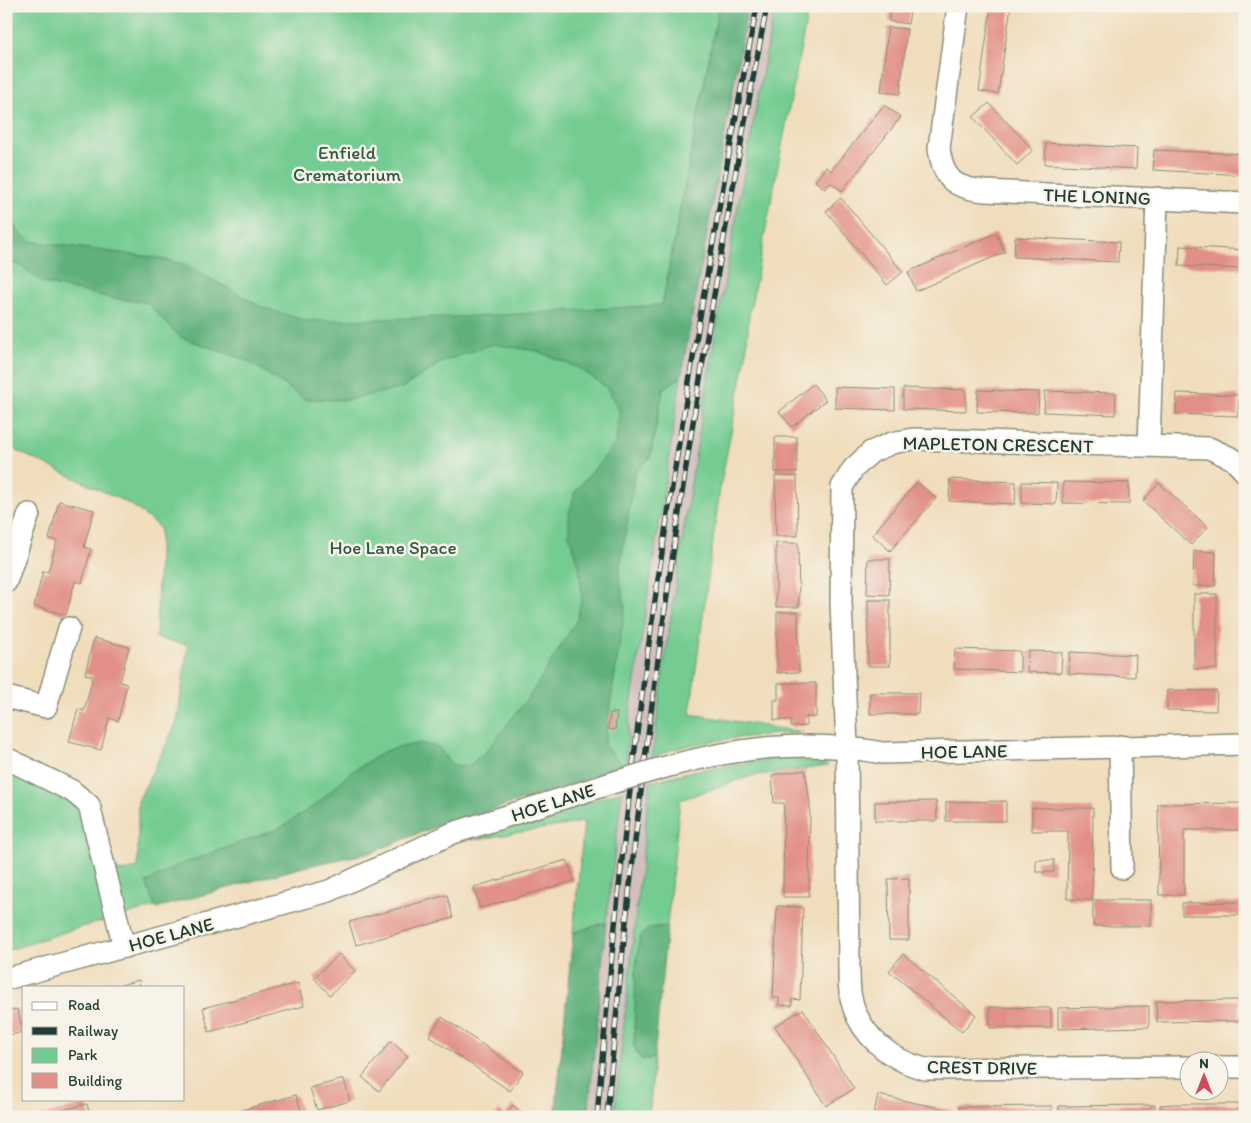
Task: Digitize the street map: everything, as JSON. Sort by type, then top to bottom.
[{"type":"street","name":"THE LONING","points":[[958,6],[939,148],[941,164],[946,176],[951,181],[968,190],[985,192],[1245,203]]},
{"type":"street","points":[[1149,446],[1157,198]]},
{"type":"street","name":"MAPLETON CRESCENT","points":[[847,746],[841,602],[842,487],[853,469],[871,452],[892,443],[913,439],[1209,448],[1233,459],[1245,472]]},
{"type":"street","points":[[6,582],[29,514]]},
{"type":"street","points":[[6,698],[46,707],[68,628]]},
{"type":"street","name":"HOE LANE","points":[[6,979],[329,891],[453,833],[701,757],[797,744],[847,746],[884,753],[1245,744]]},
{"type":"street","name":"CREST DRIVE","points":[[847,746],[851,998],[862,1024],[874,1040],[901,1061],[925,1069],[1178,1068]]},
{"type":"street","points":[[1120,746],[1122,868]]},
{"type":"street","points":[[6,758],[72,791],[89,805],[124,947]]},
{"type":"street","points":[[1228,1067],[1245,1067]]},
{"type":"shaded area","points":[[748,6],[775,6],[707,384],[678,573],[648,794],[614,1117],[588,1117],[609,896],[630,713],[676,403]]},
{"type":"green space","points":[[6,6],[719,6],[662,305],[650,458],[663,389],[681,377],[630,713],[625,768],[604,745],[625,607],[619,577],[587,778],[424,831],[373,852],[303,867],[74,929],[6,951],[6,767],[82,808],[119,872],[138,868],[138,801],[177,722],[188,645],[156,638],[160,528],[132,505],[17,451],[6,441]]},
{"type":"green space","points":[[719,6],[748,6],[681,377],[663,389],[650,458],[635,472],[619,575],[625,607],[604,745],[625,768],[424,831],[373,852],[303,867],[156,908],[146,883],[174,867],[280,828],[318,803],[351,772],[385,751],[419,743],[439,747],[448,761],[456,767],[468,766],[486,752],[531,694],[577,620],[582,596],[579,566],[569,534],[569,513],[575,492],[616,443],[619,410],[606,387],[579,368],[537,351],[493,344],[442,362],[402,388],[346,400],[305,399],[248,361],[180,337],[147,303],[112,298],[43,283],[22,266],[6,260],[6,218],[29,241],[158,258],[184,264],[262,307],[306,321],[484,316],[662,305]]},
{"type":"green space","points":[[775,6],[809,6],[749,316],[746,355],[720,488],[690,714],[802,732],[702,743],[682,747],[652,759],[692,476],[740,194]]},
{"type":"green space","points":[[806,754],[822,758],[828,766],[751,776],[680,800],[667,926],[649,928],[635,1024],[634,1047],[641,1059],[654,1059],[649,1117],[614,1117],[650,782],[692,771]]},
{"type":"green space","points":[[622,791],[606,922],[573,933],[584,822],[472,840]]},
{"type":"green space","points":[[606,922],[588,1117],[555,1117],[573,933]]},
{"type":"green space","points":[[667,926],[654,1059],[641,1059],[634,1047],[636,965],[640,937],[649,928]]},
{"type":"building","points":[[890,6],[911,6],[908,24],[889,21]]},
{"type":"building","points":[[991,6],[1011,6],[998,94],[979,91]]},
{"type":"building","points":[[888,27],[907,29],[900,94],[881,92]]},
{"type":"building","points":[[989,103],[1033,150],[1017,165],[973,117]]},
{"type":"building","points":[[884,105],[901,117],[842,191],[831,183],[825,189],[815,181],[826,167],[831,171]]},
{"type":"building","points":[[1046,143],[1137,148],[1136,169],[1045,164]]},
{"type":"building","points":[[1154,150],[1245,154],[1245,175],[1153,170]]},
{"type":"building","points":[[841,198],[903,272],[887,285],[826,211]]},
{"type":"building","points":[[996,233],[1005,252],[916,291],[908,272]]},
{"type":"building","points":[[1015,237],[1119,242],[1118,262],[1014,257]]},
{"type":"building","points":[[1180,246],[1245,250],[1245,269],[1179,266]]},
{"type":"building","points":[[813,384],[826,400],[792,427],[779,412]]},
{"type":"building","points":[[835,387],[895,389],[895,410],[835,408]]},
{"type":"building","points":[[903,388],[966,390],[966,411],[903,409]]},
{"type":"building","points":[[978,390],[1039,392],[1038,413],[977,412]]},
{"type":"building","points":[[1045,391],[1116,393],[1115,415],[1044,412]]},
{"type":"building","points":[[1177,393],[1239,395],[1238,416],[1176,414]]},
{"type":"building","points":[[775,437],[797,437],[797,472],[775,472]]},
{"type":"building","points":[[775,476],[797,476],[798,536],[776,536]]},
{"type":"building","points":[[950,479],[1016,482],[1015,504],[949,501]]},
{"type":"building","points":[[917,482],[936,498],[890,551],[872,535]]},
{"type":"building","points":[[1022,482],[1057,483],[1056,504],[1022,503]]},
{"type":"building","points":[[1063,482],[1129,483],[1129,504],[1063,503]]},
{"type":"building","points":[[1159,483],[1208,527],[1191,545],[1143,501]]},
{"type":"building","points":[[59,501],[94,510],[84,547],[91,549],[82,583],[75,581],[66,615],[34,606],[43,571],[48,572],[57,541],[49,539]]},
{"type":"building","points":[[776,543],[798,543],[799,607],[776,607]]},
{"type":"building","points":[[1194,551],[1216,552],[1215,586],[1193,586]]},
{"type":"building","points":[[868,559],[890,559],[889,595],[867,594]]},
{"type":"building","points":[[1194,594],[1217,594],[1217,669],[1194,669]]},
{"type":"building","points":[[868,600],[890,600],[890,666],[868,666]]},
{"type":"building","points":[[777,612],[798,612],[799,672],[777,673]]},
{"type":"building","points":[[94,638],[129,647],[120,682],[127,684],[118,721],[109,718],[101,750],[69,742],[78,709],[84,711],[93,676],[85,674]]},
{"type":"building","points":[[955,649],[1020,651],[1020,672],[954,669]]},
{"type":"building","points":[[1028,651],[1062,652],[1061,673],[1027,672]]},
{"type":"building","points":[[1070,652],[1136,655],[1135,677],[1069,674]]},
{"type":"building","points":[[778,683],[816,683],[816,717],[806,717],[806,726],[791,727],[791,720],[774,720],[774,700],[778,700]]},
{"type":"building","points":[[1167,690],[1217,691],[1216,711],[1167,710]]},
{"type":"building","points":[[870,693],[919,693],[918,714],[870,714]]},
{"type":"building","points":[[610,713],[617,713],[615,730],[608,729]]},
{"type":"building","points":[[805,770],[810,804],[809,897],[783,897],[784,803],[774,803],[772,775]]},
{"type":"building","points":[[936,801],[937,821],[875,821],[875,802]]},
{"type":"building","points":[[1006,801],[1006,821],[946,821],[946,802]]},
{"type":"building","points":[[1245,803],[1245,830],[1184,830],[1184,895],[1159,895],[1158,804]]},
{"type":"building","points":[[1032,808],[1093,808],[1092,900],[1067,899],[1068,831],[1032,831]]},
{"type":"building","points":[[567,860],[574,881],[480,908],[474,887]]},
{"type":"building","points":[[1036,860],[1054,860],[1054,872],[1036,872]]},
{"type":"building","points":[[909,878],[909,940],[889,940],[888,879]]},
{"type":"building","points":[[447,895],[453,918],[356,945],[349,922]]},
{"type":"building","points":[[1093,900],[1151,900],[1151,926],[1093,926]]},
{"type":"building","points":[[1245,902],[1245,915],[1182,915],[1182,903]]},
{"type":"building","points":[[777,906],[803,907],[800,1000],[792,999],[792,1006],[779,1005],[779,998],[773,998]]},
{"type":"building","points":[[339,954],[355,971],[330,995],[314,978]]},
{"type":"building","points":[[903,954],[976,1015],[962,1032],[889,971]]},
{"type":"building","points":[[139,980],[140,986],[117,986]]},
{"type":"building","points":[[298,983],[304,1006],[209,1032],[203,1008]]},
{"type":"building","points":[[1239,1000],[1239,1021],[1157,1022],[1156,1001]]},
{"type":"building","points":[[1149,1006],[1149,1027],[1058,1029],[1058,1008]]},
{"type":"building","points":[[990,1007],[1051,1008],[1051,1028],[990,1028]]},
{"type":"building","points":[[17,1009],[22,1032],[6,1036],[6,1012]]},
{"type":"building","points":[[803,1009],[854,1089],[826,1106],[775,1026]]},
{"type":"building","points":[[442,1017],[523,1072],[510,1091],[429,1036]]},
{"type":"building","points":[[391,1041],[408,1056],[379,1091],[362,1077]]},
{"type":"building","points":[[344,1079],[350,1101],[317,1110],[310,1088]]},
{"type":"building","points":[[296,1095],[302,1114],[293,1117],[240,1117],[238,1111]]},
{"type":"building","points":[[878,1095],[954,1111],[953,1117],[873,1117]]},
{"type":"building","points":[[87,1104],[90,1117],[40,1116]]},
{"type":"building","points":[[1245,1104],[1245,1117],[1160,1117],[1160,1105]]},
{"type":"building","points":[[513,1105],[525,1115],[524,1117],[494,1117],[499,1110],[505,1115]]},
{"type":"building","points":[[1155,1105],[1155,1117],[1059,1117],[1059,1106]]},
{"type":"building","points":[[1052,1106],[1052,1117],[959,1117],[959,1107]]},
{"type":"railway","points":[[597,1117],[625,829],[659,575],[726,168],[757,6]]},
{"type":"railway","points":[[607,1117],[635,837],[672,559],[716,282],[767,6]]},
{"type":"park label","name":"Enfield Crematorium","points":[[347,163]]},
{"type":"park label","name":"Hoe Lane Space","points":[[393,547]]}]
